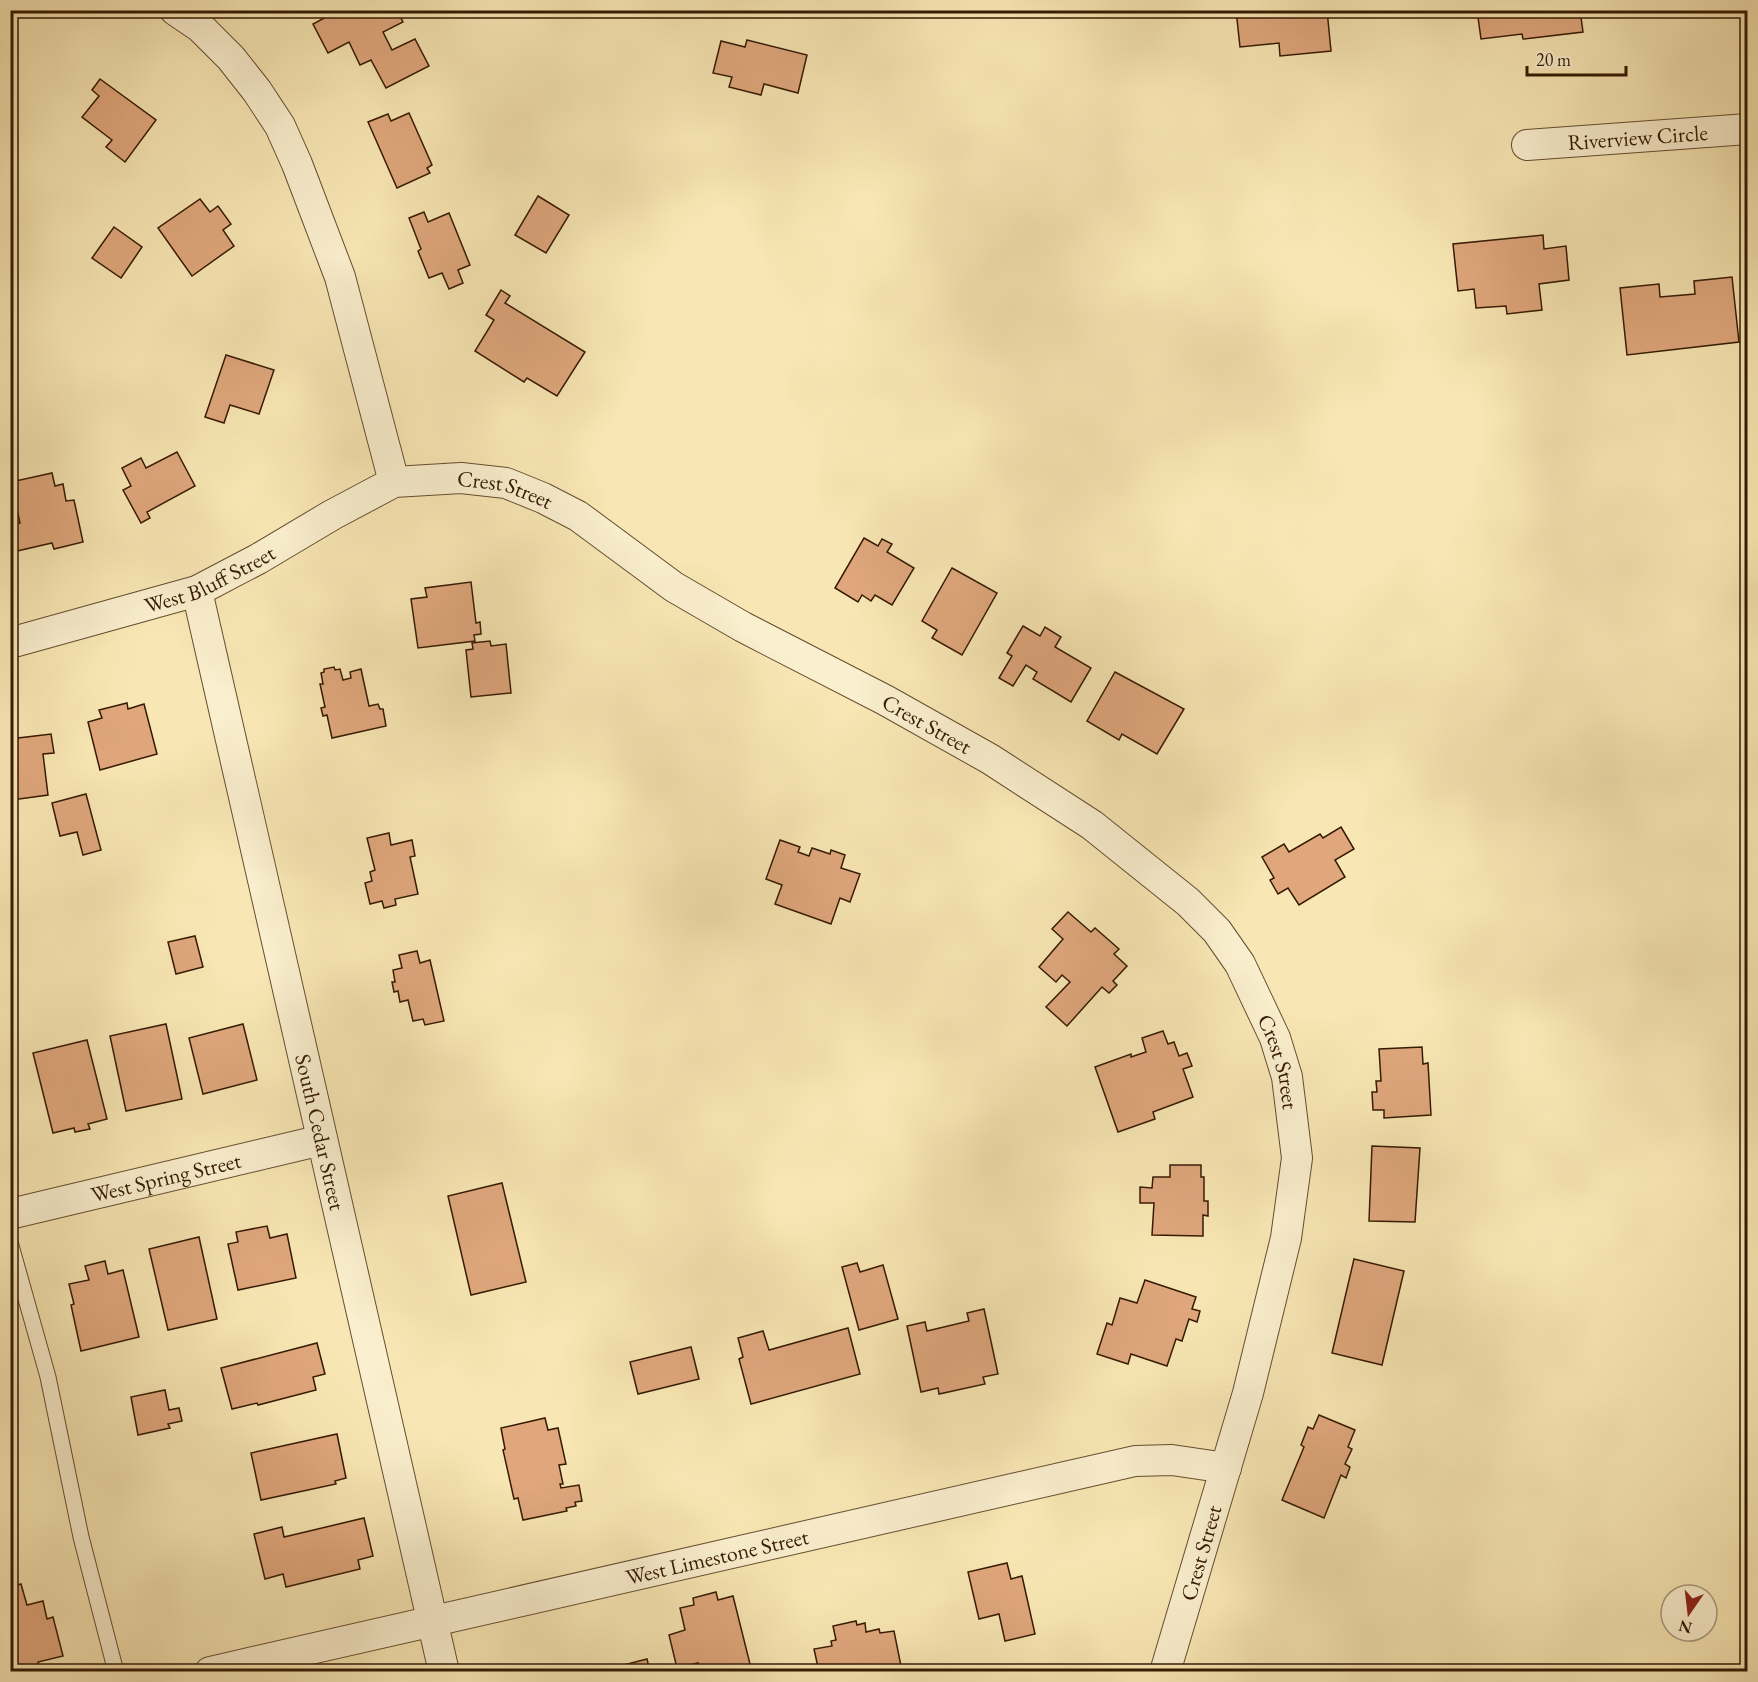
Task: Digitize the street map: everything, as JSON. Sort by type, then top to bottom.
[{"type":"street","points":[[175,10],[200,27],[231,58],[257,91],[280,126],[340,277],[394,483]]},
{"type":"street","name":"Riverview Circle","points":[[1527,145],[1748,129]]},
{"type":"street","name":"Crest Street","points":[[394,483],[461,478],[506,483],[578,516],[674,587],[743,627],[885,700],[999,765],[1092,825],[1188,902],[1217,931],[1240,964],[1275,1038],[1287,1077],[1297,1158],[1286,1238],[1248,1393],[1165,1671]]},
{"type":"street","name":"West Bluff Street","points":[[10,643],[197,591],[394,483]]},
{"type":"street","name":"South Cedar Street","points":[[197,591],[444,1671]]},
{"type":"street","name":"West Spring Street","points":[[10,1214],[322,1140]]},
{"type":"street","name":"West Limestone Street","points":[[210,1671],[1135,1461],[1172,1460],[1226,1468]]},
{"type":"lane","points":[[10,1242],[48,1377],[81,1537],[116,1671]]},
{"type":"building","points":[[339,10],[397,10],[403,22],[383,32],[392,50],[415,39],[429,66],[386,88],[371,60],[360,65],[349,42],[328,53],[313,24]]},
{"type":"building","points":[[1236,10],[1327,10],[1331,51],[1280,56],[1279,43],[1240,47]]},
{"type":"building","points":[[1477,10],[1580,10],[1583,32],[1523,39],[1522,34],[1481,39]]},
{"type":"building","points":[[747,40],[807,55],[798,93],[764,84],[761,95],[729,87],[732,77],[713,73],[721,41],[745,47]]},
{"type":"building","points":[[100,79],[156,120],[125,162],[106,147],[112,140],[82,117],[99,96],[92,90]]},
{"type":"building","points":[[409,113],[432,165],[427,168],[430,173],[397,188],[368,122],[388,114],[391,121]]},
{"type":"building","points":[[538,196],[569,215],[546,253],[515,235]]},
{"type":"building","points":[[200,199],[210,212],[218,206],[231,224],[223,230],[234,246],[192,276],[158,228]]},
{"type":"building","points":[[424,212],[428,222],[449,213],[470,265],[458,270],[463,283],[449,289],[442,273],[429,278],[418,251],[421,249],[409,218]]},
{"type":"building","points":[[114,227],[142,247],[121,278],[92,258]]},
{"type":"building","points":[[1543,235],[1544,249],[1566,246],[1569,280],[1539,284],[1542,310],[1507,314],[1506,306],[1476,308],[1474,289],[1458,291],[1453,244]]},
{"type":"building","points":[[1732,277],[1739,342],[1627,355],[1620,288],[1659,284],[1660,297],[1695,294],[1694,281]]},
{"type":"building","points":[[501,290],[510,296],[505,303],[585,352],[557,396],[527,378],[524,382],[475,351],[494,320],[486,315]]},
{"type":"building","points":[[226,355],[274,370],[259,414],[230,405],[224,423],[205,417]]},
{"type":"building","points":[[177,452],[195,486],[147,512],[150,518],[141,523],[123,490],[131,486],[122,468],[141,458],[146,468]]},
{"type":"building","points":[[52,473],[55,486],[63,484],[66,501],[74,500],[83,542],[54,549],[52,543],[17,551],[12,525],[20,523],[11,482]]},
{"type":"building","points":[[864,538],[878,546],[882,539],[892,544],[887,552],[914,568],[892,605],[875,595],[871,601],[862,595],[858,602],[835,588]]},
{"type":"building","points":[[952,568],[997,593],[962,655],[932,638],[937,630],[922,621]]},
{"type":"building","points":[[471,582],[476,623],[480,622],[481,634],[474,635],[475,641],[418,648],[411,599],[427,597],[425,588]]},
{"type":"building","points":[[1023,626],[1040,636],[1045,627],[1061,637],[1055,647],[1091,668],[1071,702],[1033,679],[1037,672],[1026,665],[1013,686],[999,678],[1012,656],[1007,653]]},
{"type":"building","points":[[490,641],[491,646],[506,644],[511,693],[471,697],[466,650],[473,649],[472,643]]},
{"type":"building","points":[[334,667],[335,670],[340,669],[343,680],[351,678],[350,672],[361,669],[369,706],[378,704],[380,709],[383,709],[386,726],[332,738],[327,715],[323,716],[321,708],[325,707],[320,684],[323,684],[321,673],[324,669]]},
{"type":"building","points":[[1115,672],[1184,709],[1157,754],[1122,734],[1119,740],[1087,721]]},
{"type":"building","points":[[127,703],[128,709],[144,704],[157,754],[100,770],[88,722],[102,718],[99,710]]},
{"type":"building","points":[[51,734],[54,753],[43,754],[48,795],[12,800],[10,739]]},
{"type":"building","points":[[86,794],[101,850],[83,855],[77,832],[60,836],[52,803]]},
{"type":"building","points":[[1341,827],[1354,849],[1335,860],[1345,877],[1299,905],[1288,888],[1278,894],[1270,880],[1274,878],[1262,857],[1284,844],[1289,852],[1320,834],[1323,838]]},
{"type":"building","points":[[389,833],[391,845],[412,840],[415,856],[410,857],[418,894],[395,899],[396,905],[384,908],[382,901],[370,904],[365,883],[372,881],[370,872],[375,870],[367,838]]},
{"type":"building","points":[[780,840],[800,847],[798,852],[809,856],[812,848],[830,854],[831,850],[845,855],[841,868],[860,874],[850,902],[840,898],[831,924],[775,904],[782,885],[766,879]]},
{"type":"building","points":[[1068,912],[1091,932],[1095,928],[1119,949],[1114,954],[1127,966],[1113,981],[1117,985],[1109,993],[1102,987],[1067,1026],[1046,1007],[1070,982],[1062,975],[1056,982],[1039,967],[1063,939],[1052,929]]},
{"type":"building","points":[[195,936],[203,967],[176,974],[168,942]]},
{"type":"building","points":[[417,951],[420,963],[430,960],[444,1021],[425,1025],[423,1019],[413,1021],[408,1000],[400,1002],[398,991],[394,992],[393,970],[402,968],[399,955]]},
{"type":"building","points":[[166,1024],[182,1099],[126,1111],[110,1036]]},
{"type":"building","points":[[243,1024],[257,1080],[203,1094],[189,1038]]},
{"type":"building","points":[[1163,1031],[1168,1044],[1174,1042],[1179,1056],[1187,1053],[1192,1066],[1183,1069],[1193,1097],[1153,1112],[1155,1119],[1118,1132],[1095,1067],[1131,1054],[1131,1057],[1146,1052],[1142,1038]]},
{"type":"building","points":[[87,1040],[107,1119],[88,1124],[90,1129],[75,1132],[74,1128],[53,1133],[33,1053]]},
{"type":"building","points":[[1422,1047],[1423,1064],[1428,1063],[1431,1115],[1384,1118],[1384,1110],[1373,1110],[1372,1092],[1377,1092],[1376,1081],[1381,1081],[1379,1049]]},
{"type":"building","points":[[1372,1146],[1420,1148],[1415,1222],[1369,1221]]},
{"type":"building","points":[[1170,1165],[1201,1165],[1201,1177],[1204,1177],[1204,1201],[1208,1201],[1208,1216],[1203,1215],[1203,1236],[1152,1235],[1154,1203],[1140,1203],[1140,1187],[1152,1188],[1153,1177],[1170,1177]]},
{"type":"building","points":[[502,1183],[526,1282],[471,1295],[448,1196]]},
{"type":"building","points":[[267,1226],[270,1238],[287,1234],[296,1278],[238,1290],[228,1244],[238,1242],[236,1232]]},
{"type":"building","points":[[199,1237],[217,1319],[168,1330],[149,1249]]},
{"type":"building","points":[[1354,1259],[1404,1271],[1382,1365],[1332,1353]]},
{"type":"building","points":[[105,1261],[108,1274],[123,1270],[139,1337],[81,1351],[69,1284],[89,1280],[85,1266]]},
{"type":"building","points":[[857,1263],[860,1272],[883,1265],[898,1319],[859,1330],[842,1267]]},
{"type":"building","points":[[1145,1280],[1196,1297],[1192,1309],[1200,1311],[1197,1322],[1189,1319],[1182,1341],[1176,1339],[1167,1366],[1131,1354],[1128,1364],[1097,1354],[1107,1323],[1112,1325],[1120,1298],[1137,1303]]},
{"type":"building","points":[[984,1309],[998,1374],[983,1377],[985,1384],[939,1394],[938,1388],[921,1392],[907,1326],[925,1322],[927,1331],[969,1321],[967,1313]]},
{"type":"building","points":[[848,1328],[860,1374],[751,1404],[739,1359],[743,1357],[738,1338],[763,1331],[769,1350]]},
{"type":"building","points":[[317,1343],[325,1374],[313,1377],[316,1390],[258,1405],[257,1403],[232,1409],[221,1368]]},
{"type":"building","points":[[691,1347],[699,1379],[638,1394],[630,1362]]},
{"type":"building","points":[[165,1390],[169,1410],[179,1408],[182,1421],[168,1424],[170,1428],[138,1435],[131,1397]]},
{"type":"building","points":[[1319,1415],[1355,1430],[1348,1447],[1352,1449],[1345,1464],[1350,1467],[1346,1478],[1341,1475],[1324,1518],[1282,1500],[1304,1447],[1301,1445],[1308,1427],[1313,1429]]},
{"type":"building","points":[[545,1418],[548,1430],[558,1428],[566,1464],[559,1465],[563,1484],[560,1484],[561,1488],[579,1485],[582,1501],[575,1502],[576,1506],[566,1508],[567,1511],[523,1520],[518,1498],[514,1499],[503,1450],[505,1449],[501,1428]]},
{"type":"building","points":[[337,1434],[346,1478],[335,1481],[336,1484],[261,1500],[251,1453]]},
{"type":"building","points":[[364,1518],[373,1556],[358,1560],[360,1569],[286,1587],[283,1574],[265,1579],[254,1534],[282,1527],[284,1537]]},
{"type":"building","points":[[1007,1563],[1011,1579],[1022,1576],[1035,1634],[1005,1641],[999,1614],[979,1619],[968,1572]]},
{"type":"building","points":[[21,1584],[27,1605],[43,1601],[47,1619],[53,1617],[63,1656],[38,1662],[40,1670],[36,1672],[19,1672],[10,1638],[10,1587]]},
{"type":"building","points":[[716,1592],[718,1600],[733,1596],[752,1672],[701,1672],[698,1663],[677,1668],[669,1635],[685,1630],[680,1608],[694,1605],[693,1598]]},
{"type":"building","points":[[856,1621],[857,1625],[865,1623],[866,1632],[879,1629],[880,1633],[894,1631],[902,1671],[819,1672],[814,1649],[832,1646],[831,1641],[836,1640],[833,1626]]},
{"type":"building","points":[[647,1659],[650,1672],[597,1672]]}]
